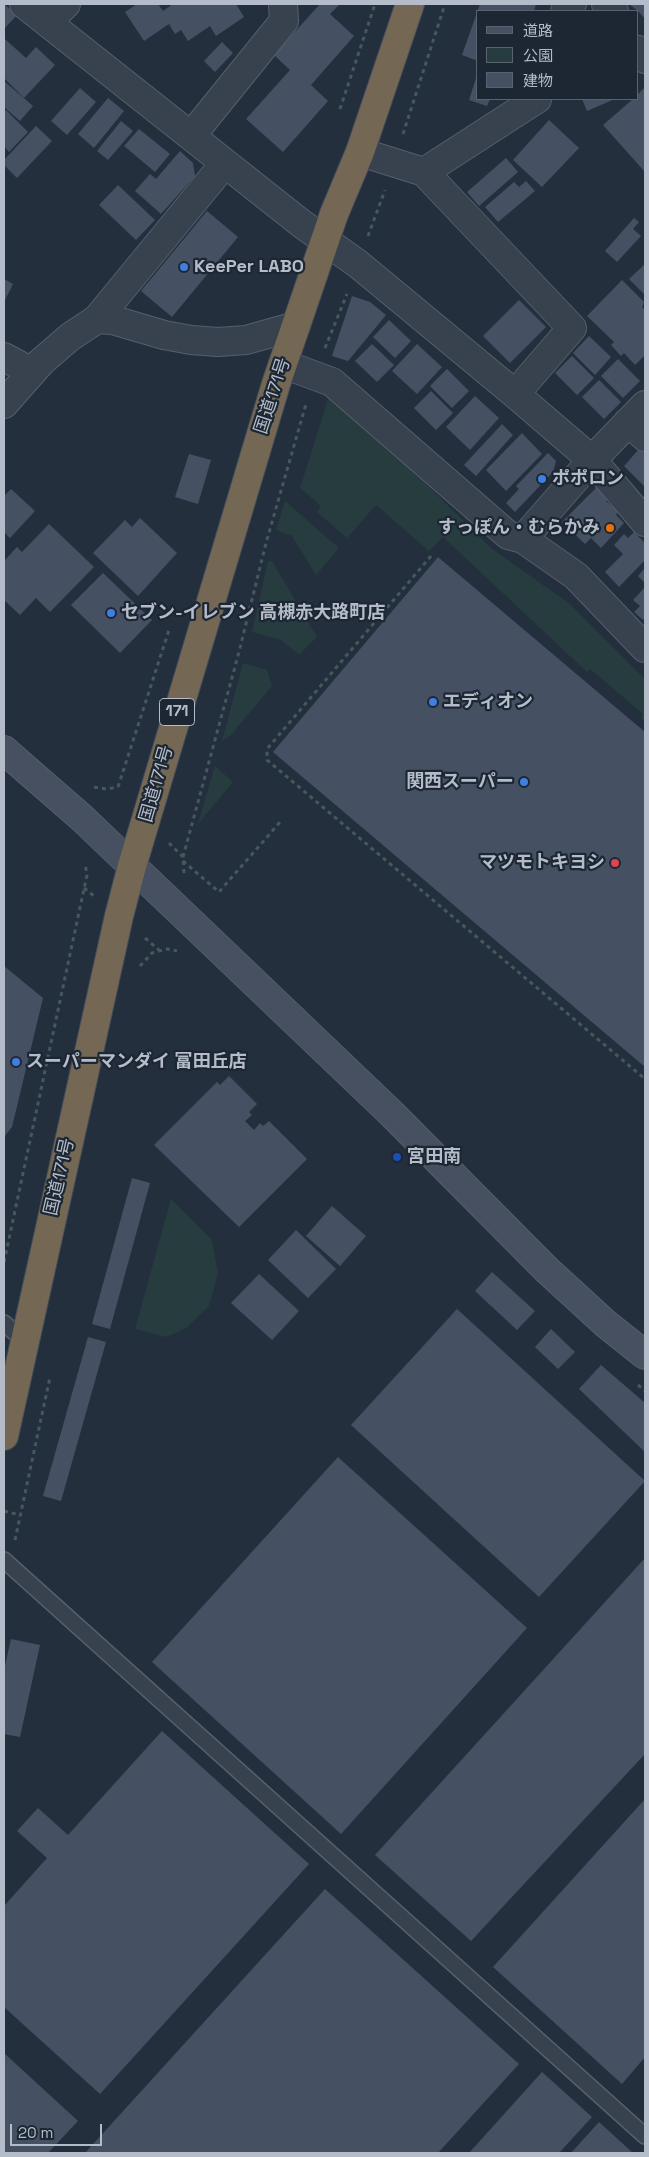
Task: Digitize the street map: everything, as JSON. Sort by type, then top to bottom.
[{"type":"highway","name":"国道171号","points":[[4,1436],[14,1332],[132,866],[198,641],[283,364],[325,241],[360,152],[410,4]]},
{"type":"street","points":[[24,4],[56,13],[191,136],[325,241],[358,264],[515,394],[592,460],[645,522]]},
{"type":"street","points":[[191,136],[284,21],[282,4]]},
{"type":"street","points":[[424,172],[534,100]]},
{"type":"street","points":[[360,152],[424,172],[572,328],[515,394]]},
{"type":"street","points":[[4,404],[32,372],[70,337],[97,319],[226,163]]},
{"type":"street","points":[[97,319],[113,320],[182,338],[218,342],[246,340],[296,326]]},
{"type":"street","points":[[4,357],[32,372]]},
{"type":"street","points":[[283,364],[332,382],[508,535],[523,539],[576,576],[645,648]]},
{"type":"street","points":[[523,539],[592,460],[639,421]]},
{"type":"street","points":[[4,750],[82,818],[392,1114],[547,1270],[606,1324],[645,1355]]},
{"type":"lane","points":[[4,1560],[645,2136]]},
{"type":"path","points":[[281,822],[219,892],[182,859],[239,652],[266,543],[314,375],[358,264],[394,163],[445,4]]},
{"type":"path","points":[[431,556],[266,749],[267,760],[645,1079]]},
{"type":"path","points":[[88,785],[106,789],[118,787]]},
{"type":"path","points":[[4,1262],[87,875],[83,858]]},
{"type":"path","points":[[137,974],[145,958],[152,953],[167,949],[181,952]]},
{"type":"path","points":[[4,1512],[20,1515]]},
{"type":"green space","points":[[328,399],[335,402],[406,464],[491,548],[570,604],[645,679],[645,722],[641,718],[643,714],[590,669],[587,672],[443,537],[429,551],[376,505],[347,538],[317,512],[321,506],[300,488]]},
{"type":"green space","points":[[285,501],[339,548],[316,575],[292,536],[276,530]]},
{"type":"green space","points":[[268,561],[272,561],[317,637],[299,655],[281,640],[252,632]]},
{"type":"green space","points":[[243,663],[267,670],[272,686],[230,736],[222,741]]},
{"type":"green space","points":[[215,766],[233,782],[198,824]]},
{"type":"green space","points":[[171,1199],[212,1240],[218,1274],[209,1306],[186,1328],[166,1337],[135,1329]]},
{"type":"building","points":[[4,4],[17,15],[4,29]]},
{"type":"building","points":[[137,4],[158,4],[163,11],[173,4],[236,4],[244,17],[216,36],[210,26],[188,41],[181,30],[175,34],[169,24],[144,41],[125,12]]},
{"type":"building","points":[[320,4],[340,4],[330,14],[354,36],[311,85],[328,101],[283,152],[246,119],[290,70],[274,55]]},
{"type":"building","points":[[480,4],[536,4],[534,10],[478,10]]},
{"type":"building","points":[[629,4],[645,4],[645,19],[639,10]]},
{"type":"building","points":[[477,12],[477,61],[462,55]]},
{"type":"building","points":[[5,39],[26,58],[36,47],[55,65],[24,98],[4,78]]},
{"type":"building","points":[[222,42],[233,53],[215,72],[204,61]]},
{"type":"building","points":[[477,75],[477,100],[490,100],[487,106],[469,100]]},
{"type":"building","points":[[4,81],[33,106],[20,121],[4,107]]},
{"type":"building","points":[[645,87],[645,172],[603,125],[632,100],[639,100],[639,93]]},
{"type":"building","points":[[80,88],[96,102],[67,135],[51,121]]},
{"type":"building","points":[[108,98],[124,111],[94,148],[78,134]]},
{"type":"building","points":[[582,100],[613,100],[587,111]]},
{"type":"building","points":[[6,110],[28,132],[9,152],[4,146],[4,112]]},
{"type":"building","points":[[549,120],[579,148],[542,187],[513,160]]},
{"type":"building","points":[[121,121],[133,131],[108,160],[97,151]]},
{"type":"building","points":[[36,126],[52,141],[17,178],[4,165],[4,160]]},
{"type":"building","points":[[139,129],[170,154],[155,172],[124,146]]},
{"type":"building","points":[[180,151],[193,163],[195,176],[161,214],[135,191],[150,174],[156,179]]},
{"type":"building","points":[[506,158],[518,172],[479,206],[467,192]]},
{"type":"building","points":[[526,181],[535,191],[498,222],[485,207],[514,182],[519,187]]},
{"type":"building","points":[[118,185],[155,220],[136,240],[99,205]]},
{"type":"building","points":[[207,211],[238,237],[172,317],[141,291]]},
{"type":"building","points":[[634,218],[639,222],[633,229],[641,236],[617,262],[605,251]]},
{"type":"building","points":[[645,264],[645,295],[629,279]]},
{"type":"building","points":[[4,279],[13,284],[4,302]]},
{"type":"building","points":[[622,280],[644,302],[642,307],[645,310],[645,355],[635,365],[624,353],[621,356],[611,345],[614,342],[587,316]]},
{"type":"building","points":[[352,296],[370,302],[386,315],[348,361],[332,356]]},
{"type":"building","points":[[519,300],[546,327],[510,363],[483,336]]},
{"type":"building","points":[[389,320],[411,341],[395,358],[373,337]]},
{"type":"building","points":[[589,336],[611,357],[595,375],[573,353]]},
{"type":"building","points":[[372,344],[394,365],[377,382],[355,361]]},
{"type":"building","points":[[417,344],[442,367],[417,394],[392,371]]},
{"type":"building","points":[[572,356],[594,378],[577,395],[555,373]]},
{"type":"building","points":[[618,359],[640,381],[623,398],[601,376]]},
{"type":"building","points":[[447,369],[469,391],[452,408],[430,386]]},
{"type":"building","points":[[599,380],[621,402],[604,419],[582,397]]},
{"type":"building","points":[[431,391],[453,413],[436,430],[414,408]]},
{"type":"building","points":[[475,396],[499,418],[470,450],[446,427]]},
{"type":"building","points":[[502,424],[513,435],[476,476],[464,465]]},
{"type":"building","points":[[522,433],[542,454],[506,491],[486,470]]},
{"type":"building","points":[[640,448],[645,453],[645,487],[624,466]]},
{"type":"building","points":[[548,453],[556,461],[553,472],[515,512],[506,503],[519,489],[516,486]]},
{"type":"building","points":[[189,454],[211,460],[198,504],[175,497]]},
{"type":"building","points":[[597,487],[608,498],[606,501],[618,512],[616,515],[624,523],[601,548],[591,538],[585,544],[562,522]]},
{"type":"building","points":[[11,489],[35,511],[10,538],[4,532],[4,496]]},
{"type":"building","points":[[140,518],[177,553],[138,596],[93,553],[125,520],[132,527]]},
{"type":"building","points":[[49,524],[94,567],[50,612],[36,598],[20,615],[4,600],[4,561],[17,547],[22,552]]},
{"type":"building","points":[[634,532],[645,543],[645,560],[619,587],[605,572],[623,554],[614,545],[624,534],[628,538]]},
{"type":"building","points":[[438,557],[645,732],[645,1067],[273,752]]},
{"type":"building","points":[[645,568],[645,583],[638,576]]},
{"type":"building","name":"セブン-イレブン 高槻赤大路町店","points":[[103,573],[152,620],[120,653],[71,605]]},
{"type":"building","points":[[645,587],[645,617],[643,620],[634,612],[640,606],[633,600]]},
{"type":"building","name":"スーパーマンダイ 富田丘店","points":[[4,966],[43,998],[12,1127],[4,1137]]},
{"type":"building","points":[[229,1076],[257,1104],[249,1112],[252,1115],[245,1121],[254,1130],[260,1123],[263,1126],[269,1121],[307,1159],[239,1227],[154,1145],[217,1082],[220,1085]]},
{"type":"building","points":[[132,1178],[150,1183],[110,1329],[92,1324]]},
{"type":"building","points":[[332,1206],[366,1236],[340,1266],[306,1236]]},
{"type":"building","points":[[296,1230],[336,1269],[308,1298],[268,1260]]},
{"type":"building","points":[[492,1272],[535,1311],[517,1330],[475,1291]]},
{"type":"building","points":[[259,1274],[299,1311],[272,1340],[231,1303]]},
{"type":"building","points":[[457,1309],[645,1481],[539,1597],[351,1425]]},
{"type":"building","points":[[551,1329],[575,1352],[558,1369],[535,1347]]},
{"type":"building","points":[[88,1337],[106,1342],[61,1501],[43,1496]]},
{"type":"building","points":[[601,1365],[645,1403],[645,1452],[579,1389]]},
{"type":"building","points":[[338,1457],[527,1628],[341,1834],[152,1662]]},
{"type":"building","points":[[645,1558],[645,1754],[471,1941],[375,1855]]},
{"type":"building","points":[[11,1639],[40,1645],[20,1737],[4,1734],[4,1670]]},
{"type":"building","points":[[162,1731],[309,1864],[100,2094],[4,2007],[4,1906],[47,1858],[17,1831],[38,1808],[68,1835]]},
{"type":"building","points":[[645,1799],[645,2057],[622,2084],[493,1967]]},
{"type":"building","points":[[325,1889],[519,2064],[438,2153],[85,2153]]},
{"type":"building","points":[[4,2053],[78,2121],[48,2153],[4,2153]]},
{"type":"building","points":[[542,2072],[592,2117],[559,2153],[469,2153]]},
{"type":"building","points":[[599,2122],[633,2153],[571,2153]]},
{"type":"place","name":"KeePer LABO","points":[[184,267]]},
{"type":"place","name":"ポポロン","points":[[542,479]]},
{"type":"place","name":"すっぽん・むらかみ","points":[[610,528]]},
{"type":"place","name":"セブン-イレブン 高槻赤大路町店","points":[[111,613]]},
{"type":"place","name":"エディオン","points":[[433,702]]},
{"type":"place","name":"関西スーパー","points":[[524,782]]},
{"type":"place","name":"マツモトキヨシ","points":[[615,863]]},
{"type":"place","name":"スーパーマンダイ 富田丘店","points":[[16,1062]]},
{"type":"place","name":"宮田南","points":[[397,1157]]}]
